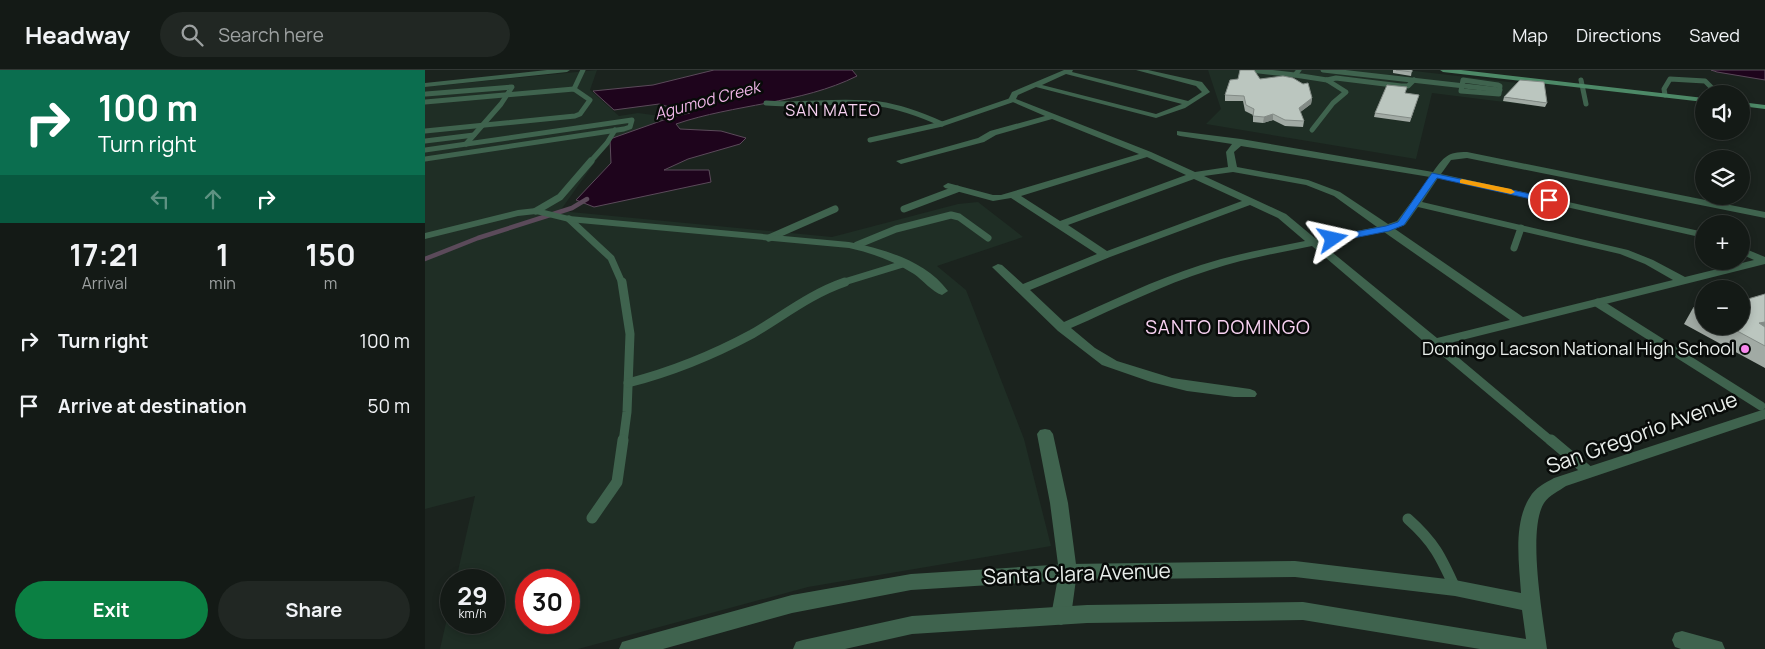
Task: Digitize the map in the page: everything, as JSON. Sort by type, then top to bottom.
[{"type":"main road","points":[[1443,70],[1695,94]]},
{"type":"main road","points":[[1492,70],[1581,83]]},
{"type":"main road","points":[[1665,92],[1695,98]]},
{"type":"main road","points":[[1750,99],[1765,101]]},
{"type":"main road","points":[[1750,105],[1765,107]]},
{"type":"street","points":[[425,85],[567,70]]},
{"type":"street","points":[[1035,85],[1151,116],[1164,115],[1204,95],[1206,92],[1199,84],[1139,70]]},
{"type":"street","points":[[1188,103],[1068,71],[1015,94],[1012,100],[1197,175],[1282,216],[1434,343],[1765,261]]},
{"type":"street","points":[[901,161],[981,140],[993,133],[1053,116]]},
{"type":"street","points":[[1179,133],[1435,175],[1695,233]]},
{"type":"street","points":[[1233,169],[1230,152],[1241,142]]},
{"type":"street","points":[[953,187],[993,198],[1013,196],[1148,154]]},
{"type":"street","points":[[1063,327],[1206,267],[1237,258],[1389,229],[1401,223],[1448,158],[1455,155],[1467,155],[1765,216]]},
{"type":"street","points":[[1059,225],[1197,175],[1233,169],[1319,186],[1337,194],[1389,229],[1521,322]]},
{"type":"street","points":[[1013,196],[1107,255]]},
{"type":"street","points":[[1022,289],[1252,201]]},
{"type":"street","points":[[1415,203],[1624,252],[1649,262],[1684,282]]},
{"type":"street","points":[[425,236],[497,217],[537,212],[567,218],[857,245],[921,272],[942,291]]},
{"type":"street","points":[[1750,254],[1765,261]]},
{"type":"street","points":[[998,267],[1063,327],[1106,361],[1144,376],[1219,392],[1250,394]]},
{"type":"street","name":"San Gregorio Avenue","points":[[1537,649],[1531,603],[1528,546],[1533,511],[1537,501],[1546,490],[1560,482],[1763,410]]},
{"type":"street","points":[[1045,434],[1059,504],[1068,572],[1061,616]]},
{"type":"street","name":"Santa Clara Avenue","points":[[629,649],[792,604],[911,582],[1068,572],[1295,569],[1455,588],[1531,603]]},
{"type":"street","points":[[803,649],[912,625],[1061,616],[1303,611],[1461,636],[1529,649]]},
{"type":"street","points":[[1681,640],[1715,649]]},
{"type":"lane","points":[[574,89],[583,70]]},
{"type":"lane","points":[[1250,70],[1327,80],[1336,78],[1401,86],[1408,86],[1414,80]]},
{"type":"lane","points":[[1295,75],[1299,70]]},
{"type":"lane","points":[[1323,70],[1461,85]]},
{"type":"lane","points":[[1665,92],[1670,80],[1677,78],[1705,81],[1709,85]]},
{"type":"lane","points":[[1312,130],[1333,103],[1345,92],[1327,80]]},
{"type":"lane","points":[[1463,80],[1494,84],[1500,86],[1500,90],[1498,95],[1465,92],[1460,90],[1461,85],[1463,80]]},
{"type":"lane","points":[[1581,83],[1586,104]]},
{"type":"lane","points":[[425,93],[512,87],[507,96],[466,144]]},
{"type":"lane","points":[[425,102],[574,89],[590,100],[581,114],[425,131]]},
{"type":"lane","points":[[870,140],[942,124],[1012,100]]},
{"type":"lane","points":[[766,103],[795,105],[831,102],[879,104],[904,109],[942,124]]},
{"type":"lane","points":[[425,150],[632,120],[630,127],[615,130],[425,159]]},
{"type":"lane","points":[[537,212],[560,197],[607,143],[615,130]]},
{"type":"lane","points":[[425,140],[474,135]]},
{"type":"lane","points":[[904,209],[953,187]]},
{"type":"lane","points":[[769,238],[835,209]]},
{"type":"lane","points":[[857,245],[896,229],[951,216],[959,217],[987,238]]},
{"type":"lane","points":[[567,218],[611,258],[622,281],[630,334],[627,412],[617,482],[592,518]]},
{"type":"lane","points":[[1515,248],[1521,228]]},
{"type":"lane","points":[[628,383],[678,368],[731,343],[830,287],[903,264]]},
{"type":"lane","points":[[1598,303],[1763,410]]},
{"type":"lane","points":[[1434,343],[1589,472]]},
{"type":"lane","points":[[1408,519],[1426,535],[1440,554],[1455,588]]},
{"type":"shaded area","points":[[597,70],[590,90],[619,116],[638,113],[668,117],[610,141],[560,211],[832,237],[958,204],[978,202],[1023,237],[937,266],[966,290],[1024,439],[1051,546],[808,587],[578,649],[440,649],[443,634],[505,634],[505,569],[458,569],[475,496],[425,509],[425,87]]},
{"type":"shaded area","points":[[1208,70],[1406,70],[1543,86],[1545,107],[1432,93],[1416,159],[1206,124],[1221,109]]},
{"type":"water","points":[[714,70],[852,70],[857,76],[813,92],[698,117],[676,124],[680,129],[721,131],[746,138],[740,144],[688,159],[664,170],[709,170],[711,182],[594,207],[576,200],[611,163],[610,139],[672,117],[690,113],[659,104],[614,110],[593,91],[653,85]]},
{"type":"water","points":[[1711,70],[1765,70],[1765,80],[1717,72]]},
{"type":"building","points":[[1240,70],[1254,70],[1260,79],[1283,76],[1293,78],[1303,84],[1308,83],[1312,98],[1299,108],[1304,121],[1285,120],[1273,114],[1264,117],[1253,116],[1254,109],[1246,105],[1244,96],[1225,95],[1230,80],[1238,79]]},
{"type":"building","points":[[1396,70],[1412,70],[1412,72]]},
{"type":"building","points":[[1520,80],[1544,82],[1547,103],[1504,97]]},
{"type":"building","points":[[1387,85],[1407,87],[1405,93],[1419,95],[1411,118],[1375,113]]},
{"type":"building","points":[[1765,294],[1765,322],[1759,323],[1765,327],[1765,346],[1745,335],[1750,335],[1750,298]]},
{"type":"waterway","name":"Agumod Creek","points":[[425,259],[478,238],[572,208],[587,199]]},
{"type":"slow traffic","points":[[1462,181],[1511,192]]},
{"type":"place","name":"Domingo Lacson National High School","points":[[1745,349]]},
{"type":"district","name":"SAN MATEO","points":[[833,110]]},
{"type":"district","name":"SANTO DOMINGO","points":[[1228,327]]},
{"type":"route","points":[[1333,239],[1397,226],[1435,175],[1549,200]]}]
